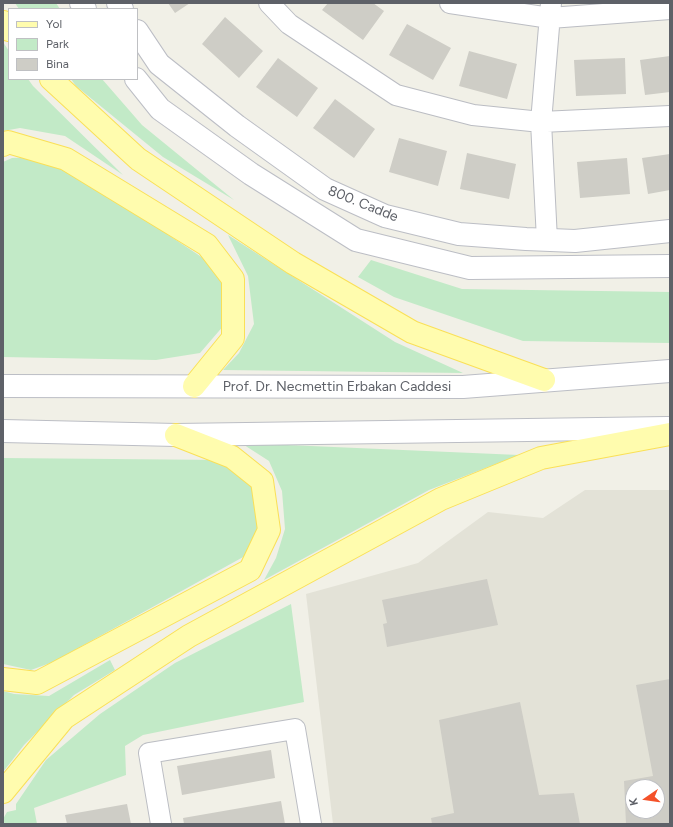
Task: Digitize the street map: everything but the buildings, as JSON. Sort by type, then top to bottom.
[{"type":"main road","name":"800. Cadde","points":[[138,32],[159,64],[237,126],[325,189],[385,216],[459,234],[547,240],[574,241],[670,231]]},
{"type":"main road","points":[[51,80],[138,160],[293,263],[412,332],[544,380]]},
{"type":"main road","name":"800. Cadde","points":[[137,80],[160,109],[251,174],[356,240],[470,268],[670,266]]},
{"type":"main road","points":[[3,145],[8,142],[66,159],[207,245],[233,279],[233,338],[194,386]]},
{"type":"main road","name":"Prof. Dr. Necmettin Erbakan Caddesi","points":[[3,386],[463,387],[670,371]]},
{"type":"main road","points":[[3,431],[176,435],[670,428]]},
{"type":"main road","points":[[3,792],[64,718],[189,636],[441,499],[540,458],[670,434]]},
{"type":"main road","points":[[3,680],[37,683],[250,570],[269,530],[262,481],[232,457],[176,435]]},
{"type":"street","points":[[269,3],[288,24],[396,95],[473,115],[540,122],[670,116]]},
{"type":"street","points":[[450,3],[550,11],[670,9]]},
{"type":"street","points":[[547,240],[540,122],[550,11]]},
{"type":"street","points":[[161,824],[149,753],[295,729],[311,824]]},
{"type":"shaded area","points":[[585,490],[670,490],[670,824],[333,824],[306,594],[418,563],[488,512],[543,518]]},
{"type":"green space","points":[[15,3],[56,3],[59,8],[18,8]]},
{"type":"green space","points":[[3,42],[8,50],[8,80],[29,80],[123,175],[65,136],[20,128],[3,131]]},
{"type":"green space","points":[[72,80],[103,80],[142,125],[234,200],[163,157],[76,86]]},
{"type":"green space","points":[[36,157],[71,170],[212,264],[228,293],[225,324],[200,353],[156,360],[3,357],[3,162],[12,158]]},
{"type":"green space","points":[[228,235],[395,342],[463,373],[223,370],[239,353],[254,324],[248,276]]},
{"type":"green space","points":[[371,260],[462,289],[670,292],[670,343],[523,341],[394,297],[358,277]]},
{"type":"green space","points":[[241,443],[519,455],[429,490],[264,580],[276,558],[285,529],[282,491],[269,461]]},
{"type":"green space","points":[[3,458],[223,460],[254,482],[262,522],[245,556],[53,662],[31,670],[3,664]]},
{"type":"green space","points":[[291,604],[304,702],[143,735],[125,746],[126,775],[34,808],[37,824],[3,824],[3,819],[7,812],[16,810],[16,804],[46,760],[100,714],[175,663]]},
{"type":"green space","points":[[110,660],[115,670],[74,695],[24,745],[3,772],[3,691],[14,694],[49,696]]}]
